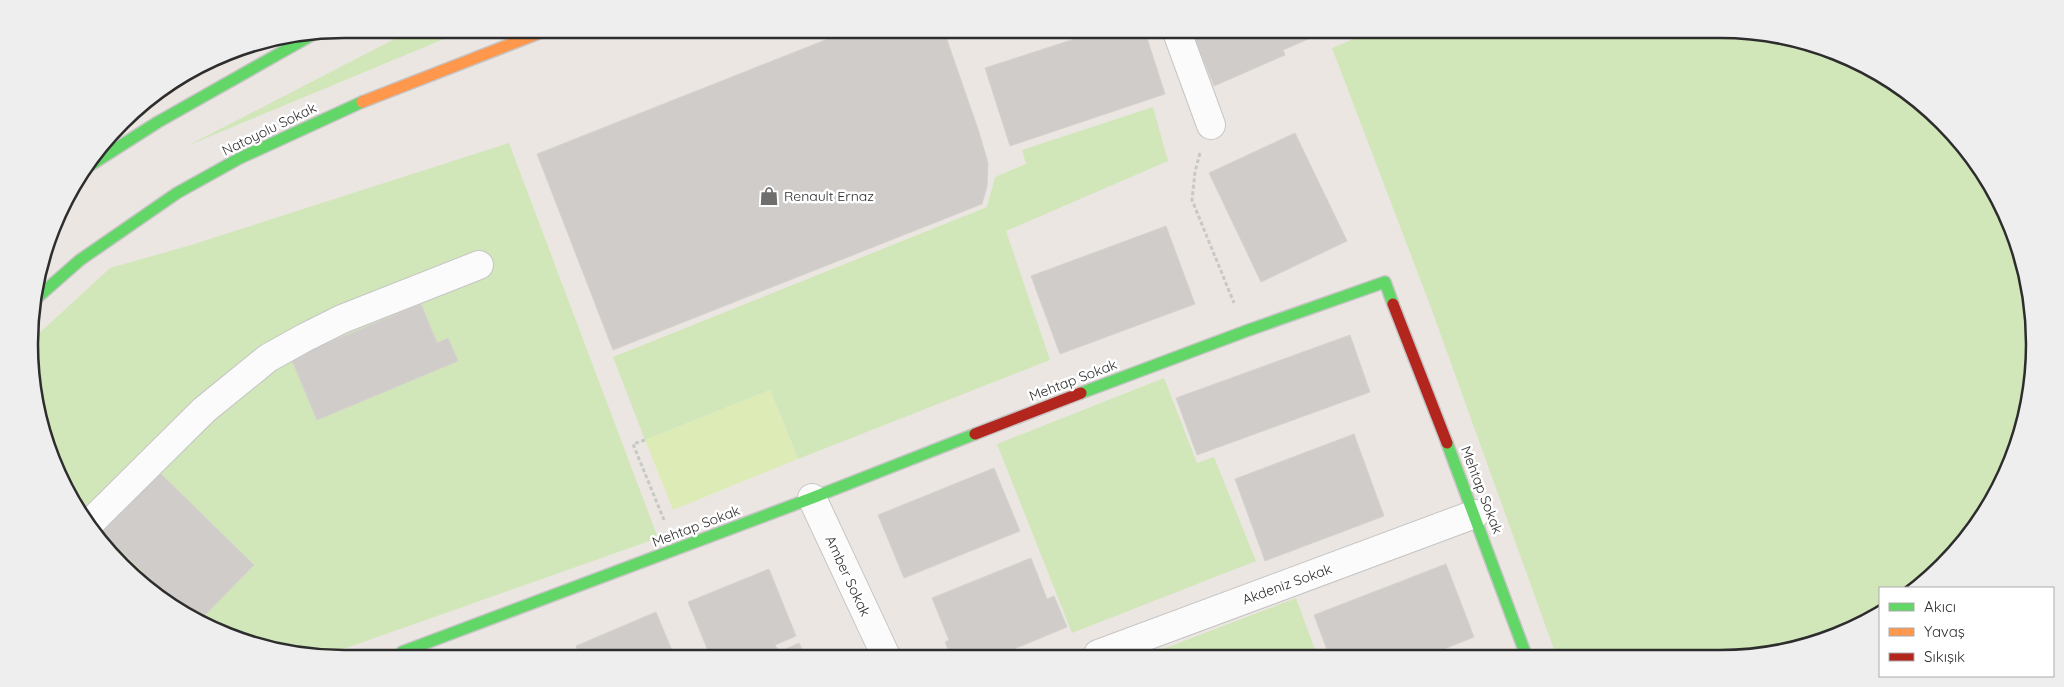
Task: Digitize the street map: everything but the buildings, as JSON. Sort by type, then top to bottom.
[{"type":"main road","name":"Natoyolu Sokak","points":[[41,295],[80,260],[177,193],[240,158],[372,97],[526,38]]},
{"type":"main road","points":[[99,159],[158,122],[303,40]]},
{"type":"main road","name":"Mehtap Sokak","points":[[407,650],[812,498],[1078,394],[1246,331],[1385,282],[1476,514],[1524,650]]},
{"type":"street","points":[[1179,38],[1211,125]]},
{"type":"street","points":[[93,520],[204,410],[268,358],[342,319],[479,265]]},
{"type":"street","name":"Amber Sokak","points":[[812,498],[883,650]]},
{"type":"street","name":"Akdeniz Sokak","points":[[1109,650],[1476,514]]},
{"type":"path","points":[[1211,125],[1195,172],[1192,200],[1246,331]]},
{"type":"path","points":[[645,440],[633,444],[675,549]]},
{"type":"green space","points":[[397,38],[446,38],[187,146]]},
{"type":"green space","points":[[1356,38],[1741,38],[1780,43],[1819,54],[1856,69],[1891,89],[1937,127],[1975,173],[2003,226],[2021,284],[2026,323],[2026,364],[2021,403],[2003,461],[1986,497],[1975,514],[1937,560],[1907,586],[1879,587],[1879,606],[1856,618],[1819,633],[1780,644],[1741,649],[1554,650],[1430,305],[1332,48]]},
{"type":"green space","points":[[1153,107],[1168,161],[1006,231],[1050,360],[798,459],[770,390],[645,440],[613,357],[987,207],[995,177],[1026,164],[1022,150]]},
{"type":"green space","points":[[509,143],[658,538],[341,650],[304,647],[264,639],[226,626],[190,609],[157,586],[127,560],[101,530],[78,496],[61,461],[43,403],[38,364],[38,334],[110,268],[191,245]]},
{"type":"green space","points":[[1164,378],[1197,463],[1214,457],[1256,561],[1072,633],[997,444]]},
{"type":"green space","points":[[770,390],[798,459],[673,510],[645,440]]},
{"type":"green space","points":[[1296,598],[1315,650],[1160,650]]},
{"type":"traffic: fast","points":[[99,159],[158,122],[303,40]]},
{"type":"traffic: fast","points":[[42,294],[80,260],[177,193],[240,158],[362,102]]},
{"type":"traffic: fast","points":[[1081,393],[1246,331],[1385,282],[1393,304]]},
{"type":"traffic: fast","points":[[407,650],[812,498],[975,434]]},
{"type":"traffic: fast","points":[[1447,443],[1524,650]]},
{"type":"traffic: slow","points":[[362,102],[526,38]]},
{"type":"traffic: jam","points":[[1393,304],[1447,443]]},
{"type":"traffic: jam","points":[[975,434],[1081,393]]},
{"type":"place","name":"Renault Ernaz","points":[[769,196]]}]
